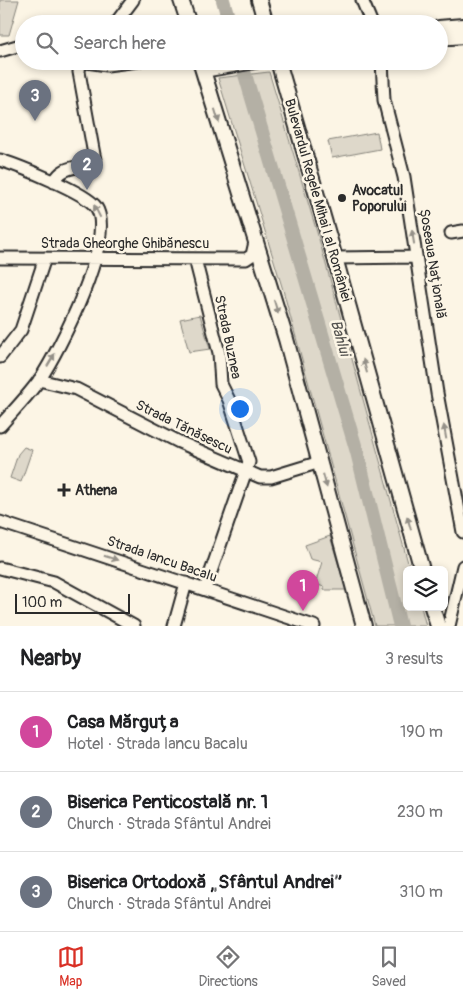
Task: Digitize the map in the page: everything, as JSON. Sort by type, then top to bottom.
[{"type":"main road","points":[[181,0],[186,15]]},
{"type":"main road","points":[[259,0],[263,15]]},
{"type":"main road","points":[[448,27],[463,26]]},
{"type":"main road","points":[[448,37],[463,36]]},
{"type":"main road","points":[[207,70],[255,242],[256,260],[320,462],[364,626]]},
{"type":"main road","name":"Bulevardul Regele Mihai I al României","points":[[281,70],[421,566]]},
{"type":"main road","points":[[433,611],[438,626]]},
{"type":"street","points":[[122,15],[133,0]]},
{"type":"street","points":[[362,0],[368,15]]},
{"type":"street","points":[[0,51],[15,47]]},
{"type":"street","points":[[54,182],[58,174],[65,169],[95,160],[85,70]]},
{"type":"street","name":"Șoseaua Națională","points":[[382,70],[384,100],[400,158],[463,532]]},
{"type":"street","points":[[0,160],[54,182],[95,205],[101,224],[95,258],[69,328],[39,380],[0,426]]},
{"type":"street","points":[[451,233],[463,231]]},
{"type":"street","points":[[335,258],[416,257]]},
{"type":"street","name":"Strada Gheorghe Ghibănescu","points":[[0,258],[256,260]]},
{"type":"street","points":[[0,357],[16,340],[21,330],[45,258]]},
{"type":"street","name":"Strada Buznea","points":[[195,259],[219,353],[221,384],[230,400],[249,462],[204,589]]},
{"type":"street","name":"Strada Tănăsescu","points":[[39,380],[76,390],[179,442],[246,473],[260,477],[271,477],[320,462]]},
{"type":"street","name":"Strada Iancu Bacalu","points":[[0,522],[314,626]]},
{"type":"street","points":[[449,626],[463,566]]},
{"type":"street","points":[[0,568],[54,582],[118,622],[134,626]]},
{"type":"street","points":[[174,626],[186,583]]},
{"type":"shaded area","points":[[0,0],[19,0],[9,35],[0,35]]},
{"type":"shaded area","points":[[269,72],[319,239],[409,566],[403,566],[403,611],[422,611],[426,626],[375,626],[283,290],[218,78]]},
{"type":"shaded area","points":[[377,132],[380,149],[332,158],[328,141]]},
{"type":"shaded area","points":[[200,315],[210,349],[189,352],[180,319]]},
{"type":"shaded area","points":[[24,447],[32,450],[21,482],[10,478],[18,454]]},
{"type":"shaded area","points":[[330,536],[346,590],[324,590],[324,587],[315,584],[322,562],[310,559],[305,545]]},
{"type":"waterway","name":"Bahlui","points":[[223,0],[227,15]]},
{"type":"waterway","name":"Bahlui","points":[[244,70],[357,452],[400,626]]},
{"type":"place","name":"Biserica Ortodoxă „Sfântul Andrei”","points":[[35,121]]},
{"type":"place","name":"Biserica Penticostală nr. 1","points":[[87,190]]},
{"type":"place","name":"Avocatul Poporului","points":[[342,198]]},
{"type":"place","name":"Athena","points":[[64,490]]},
{"type":"place","name":"Casa Mărguța","points":[[303,611]]}]
